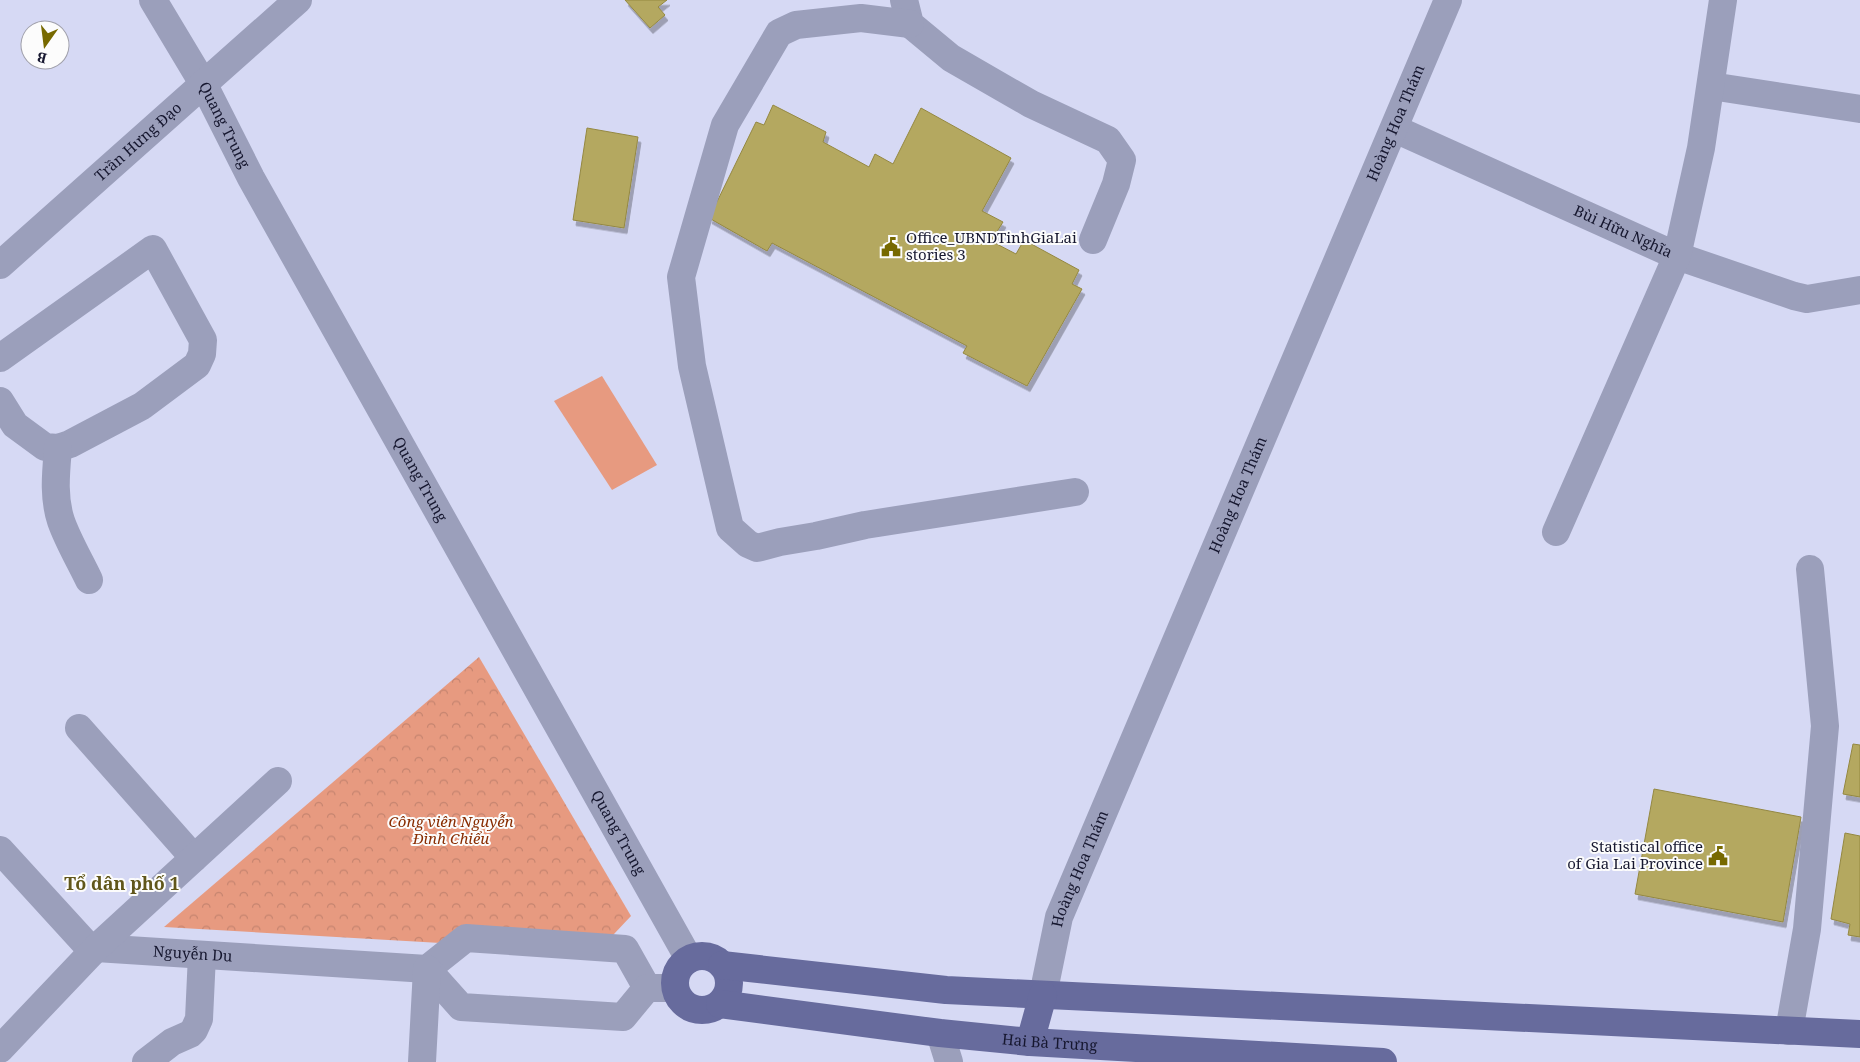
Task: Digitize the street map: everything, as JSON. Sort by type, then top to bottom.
[{"type":"main road","points":[[722,964],[729,980],[729,989],[720,1004],[713,1008],[697,1010],[682,1002],[674,988],[676,971],[688,959],[706,956],[722,964],[946,990],[1860,1034]]},
{"type":"main road","points":[[940,1033],[946,990]]},
{"type":"main road","points":[[1030,1042],[1044,995]]},
{"type":"main road","name":"Hai Bà Trưng","points":[[720,1004],[940,1033],[1030,1042],[1383,1062]]},
{"type":"street","name":"Quang Trung","points":[[152,0],[204,85],[251,178],[688,959]]},
{"type":"street","name":"Trần Hưng Đạo","points":[[0,265],[298,0]]},
{"type":"street","name":"Hoàng Hoa Thám","points":[[1044,995],[1059,917],[1448,0]]},
{"type":"street","points":[[1556,532],[1677,256],[1701,148],[1723,0]]},
{"type":"street","points":[[1075,492],[865,525],[757,548],[748,544],[730,528],[692,366],[681,277],[725,125],[779,33],[796,25],[907,12],[918,32],[951,58],[1031,104],[1108,140],[1122,160],[1116,184],[1093,240]]},
{"type":"street","points":[[1710,86],[1860,109]]},
{"type":"street","name":"Bùi Hữu Nghĩa","points":[[1395,128],[1677,256],[1807,299],[1860,290]]},
{"type":"street","points":[[0,358],[153,249],[203,340],[202,354],[198,365],[142,406],[70,444],[58,448],[45,447],[15,425],[0,401]]},
{"type":"street","points":[[58,448],[55,478],[56,496],[61,520],[89,580]]},
{"type":"street","points":[[1789,1031],[1807,929],[1825,726],[1810,569]]},
{"type":"street","points":[[79,728],[194,858]]},
{"type":"street","points":[[0,1049],[96,948],[278,781]]},
{"type":"street","points":[[0,850],[85,943],[96,948]]},
{"type":"street","points":[[422,1062],[427,970],[466,938],[625,949],[648,988]]},
{"type":"street","name":"Nguyễn Du","points":[[96,948],[427,970]]},
{"type":"street","points":[[146,1062],[172,1042],[190,1034],[194,1030],[199,1019],[202,955]]},
{"type":"street","points":[[427,970],[461,1007],[623,1017],[648,988],[674,988]]},
{"type":"street","points":[[940,1033],[949,1062]]},
{"type":"green space","points":[[602,376],[657,465],[612,490],[554,401]]},
{"type":"green space","name":"Công viên Nguyễn Đình Chiểu","points":[[479,657],[631,916],[597,952],[164,927]]},
{"type":"building","points":[[625,0],[667,0],[658,7],[665,15],[650,28]]},
{"type":"building","name":"Office_UBNDTinhGiaLai stories 3","points":[[773,105],[826,132],[823,142],[869,167],[875,154],[893,164],[921,108],[1011,158],[982,211],[1003,222],[991,241],[1016,254],[1024,240],[1079,270],[1072,284],[1082,289],[1027,386],[963,353],[967,346],[772,243],[767,251],[709,218],[756,122],[764,125]]},
{"type":"building","points":[[587,128],[638,137],[624,228],[573,220]]},
{"type":"building","points":[[1853,744],[1860,745],[1860,797],[1843,794]]},
{"type":"building","name":"Statistical office of Gia Lai Province","points":[[1654,789],[1801,817],[1783,922],[1635,894]]},
{"type":"building","points":[[1845,833],[1860,836],[1860,937],[1848,935],[1850,924],[1831,919]]},
{"type":"place","name":"Office_UBNDTinhGiaLai stories 3","points":[[891,247]]},
{"type":"place","name":"Statistical office of Gia Lai Province","points":[[1718,856]]},
{"type":"district","name":"Tổ dân phố 1","points":[[122,884]]}]
